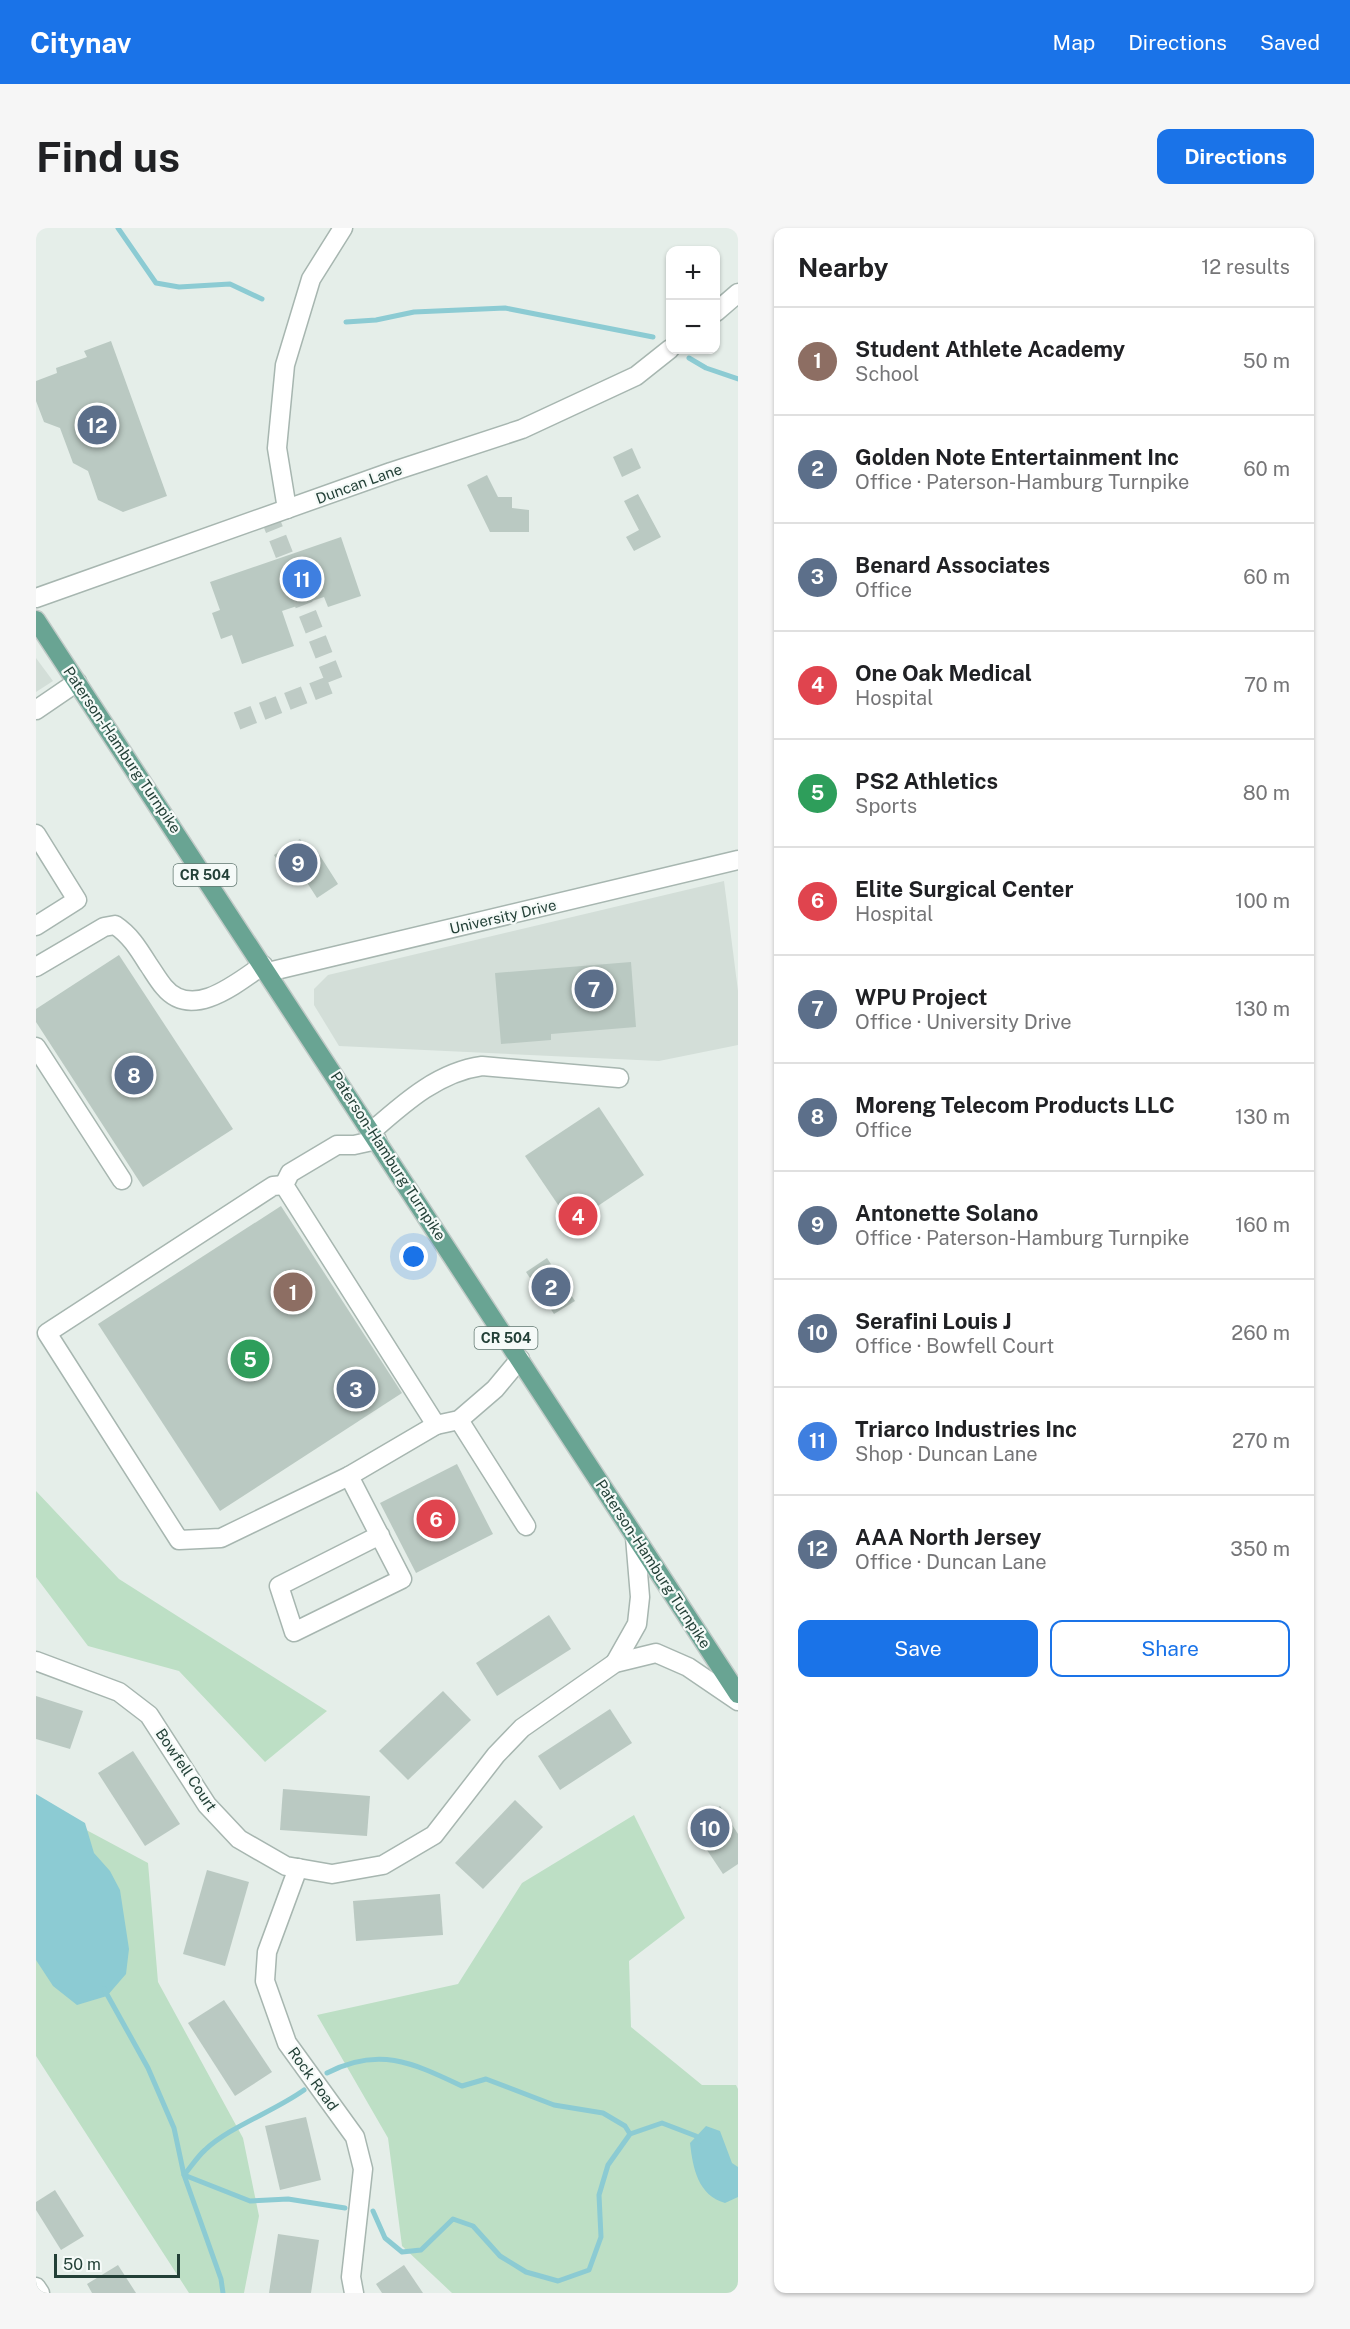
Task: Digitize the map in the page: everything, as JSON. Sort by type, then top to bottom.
[{"type":"main road","name":"Paterson-Hamburg Turnpike","points":[[36,620],[375,1135],[738,1694]]},
{"type":"street","points":[[287,509],[277,448],[285,365],[311,279],[343,228]]},
{"type":"street","points":[[720,309],[738,293]]},
{"type":"street","name":"Duncan Lane","points":[[36,598],[522,429],[636,376],[666,352]]},
{"type":"street","points":[[36,710],[77,682]]},
{"type":"street","points":[[36,834],[77,900],[36,926]]},
{"type":"street","name":"University Drive","points":[[265,969],[738,860]]},
{"type":"street","points":[[36,967],[104,927],[115,925],[128,934],[165,989],[179,998],[196,1001],[225,991],[265,969]]},
{"type":"street","points":[[36,1047],[122,1180]]},
{"type":"street","points":[[284,1185],[290,1173],[337,1145],[354,1145],[375,1135],[408,1100],[453,1072],[464,1068],[482,1066],[618,1078]]},
{"type":"street","points":[[284,1185],[436,1425]]},
{"type":"street","points":[[284,1185],[273,1186],[48,1333],[179,1540],[222,1538],[349,1476],[436,1425],[459,1420],[495,1389],[520,1359]]},
{"type":"street","points":[[459,1420],[526,1526]]},
{"type":"street","points":[[349,1476],[380,1535],[402,1579],[294,1632],[279,1586],[380,1535]]},
{"type":"street","name":"Bowfell Court","points":[[615,1663],[637,1624],[640,1597],[636,1537]]},
{"type":"street","name":"Bowfell Court","points":[[36,1661],[119,1692],[149,1715],[207,1804],[239,1839],[286,1866],[332,1874],[383,1865],[434,1835],[496,1755],[522,1728],[615,1663],[656,1653],[688,1666],[738,1701]]},
{"type":"street","name":"Rock Road","points":[[298,1868],[267,1952],[265,1981],[288,2043],[355,2137],[363,2169],[351,2277],[354,2293]]},
{"type":"street","points":[[36,2287],[40,2293]]},
{"type":"shaded area","points":[[36,658],[53,681],[36,692]]},
{"type":"shaded area","points":[[724,881],[738,991],[738,1045],[659,1061],[339,1046],[314,1005],[314,989],[328,975]]},
{"type":"green space","points":[[36,1491],[119,1579],[327,1711],[265,1762],[179,1671],[88,1646],[36,1577]]},
{"type":"green space","points":[[36,1803],[148,1863],[158,1982],[243,2138],[259,2216],[244,2293],[189,2293],[36,2056]]},
{"type":"green space","points":[[634,1815],[685,1918],[629,1961],[631,2027],[702,2085],[736,2085],[738,2089],[738,2293],[452,2293],[402,2246],[388,2138],[317,2015],[458,1984],[522,1883]]},
{"type":"water","points":[[36,1794],[85,1823],[94,1853],[110,1871],[120,1890],[129,1949],[126,1974],[107,1996],[77,2005],[53,1986],[36,1960]]},
{"type":"water","points":[[706,2126],[720,2131],[732,2163],[738,2167],[738,2197],[725,2203],[709,2194],[698,2180],[695,2171],[690,2143]]},
{"type":"building","points":[[111,341],[167,496],[123,512],[98,500],[88,471],[73,463],[60,428],[44,422],[36,401],[36,381],[57,373],[56,368],[87,357],[84,351]]},
{"type":"building","points":[[632,448],[641,468],[622,477],[613,457]]},
{"type":"building","points":[[487,475],[498,497],[512,497],[512,508],[529,510],[529,532],[490,532],[467,485]]},
{"type":"building","points":[[638,494],[661,537],[634,551],[626,537],[639,530],[624,501]]},
{"type":"building","points":[[341,537],[361,596],[328,607],[324,597],[282,611],[294,646],[242,664],[232,635],[221,639],[212,613],[220,610],[210,582]]},
{"type":"building","points":[[300,839],[311,855],[317,851],[338,884],[317,898],[297,867],[286,874],[274,855]]},
{"type":"building","points":[[119,955],[233,1129],[143,1187],[36,1022],[36,1009]]},
{"type":"building","points":[[631,962],[636,1027],[551,1034],[551,1040],[501,1044],[495,973]]},
{"type":"building","points":[[599,1107],[644,1175],[571,1224],[525,1156]]},
{"type":"building","points":[[281,1206],[402,1393],[220,1511],[98,1324]]},
{"type":"building","points":[[547,1258],[575,1301],[554,1314],[526,1272]]},
{"type":"building","points":[[457,1464],[493,1534],[416,1573],[380,1503]]},
{"type":"building","points":[[549,1615],[571,1649],[497,1696],[476,1663]]},
{"type":"building","points":[[443,1691],[471,1720],[408,1780],[379,1751]]},
{"type":"building","points":[[36,1696],[83,1711],[70,1749],[36,1739]]},
{"type":"building","points":[[610,1709],[632,1743],[560,1790],[538,1756]]},
{"type":"building","points":[[133,1751],[180,1824],[145,1846],[98,1773]]},
{"type":"building","points":[[283,1789],[370,1796],[367,1836],[280,1830]]},
{"type":"building","points":[[515,1800],[543,1827],[483,1889],[455,1863]]},
{"type":"building","points":[[720,1806],[738,1834],[738,1864],[723,1874],[691,1826]]},
{"type":"building","points":[[207,1870],[249,1882],[225,1966],[183,1954]]},
{"type":"building","points":[[440,1894],[443,1935],[356,1941],[353,1901]]},
{"type":"building","points":[[224,2000],[272,2072],[235,2096],[188,2023]]},
{"type":"building","points":[[306,2117],[321,2180],[280,2190],[265,2126]]},
{"type":"building","points":[[55,2190],[84,2236],[61,2250],[36,2210],[36,2202]]},
{"type":"building","points":[[278,2234],[319,2240],[311,2293],[269,2293]]},
{"type":"building","points":[[118,2265],[136,2293],[92,2293],[87,2284]]},
{"type":"building","points":[[404,2265],[423,2293],[382,2293],[376,2284]]},
{"type":"waterway","points":[[118,228],[156,283],[179,287],[230,284],[262,299]]},
{"type":"waterway","points":[[346,322],[376,320],[414,312],[505,308],[653,337]]},
{"type":"waterway","points":[[689,358],[706,368],[738,379]]},
{"type":"waterway","points":[[104,1989],[148,2068],[174,2128],[184,2175],[250,2201],[288,2199],[345,2208]]},
{"type":"waterway","points":[[327,2073],[363,2060],[380,2059],[428,2070],[462,2086],[486,2079],[554,2105],[603,2113],[625,2126],[630,2134]]},
{"type":"waterway","points":[[223,2293],[221,2279],[184,2175],[202,2153],[215,2142],[304,2090]]},
{"type":"waterway","points":[[373,2211],[385,2238],[402,2252],[421,2250],[453,2219],[473,2226],[500,2256],[526,2272],[558,2281],[589,2270],[601,2237],[599,2195],[608,2165],[630,2134],[662,2123],[696,2136],[700,2141]]},
{"type":"tunnel","points":[[237,721],[335,683],[269,516]]},
{"type":"place","name":"AAA North Jersey","points":[[97,425]]},
{"type":"place","name":"Triarco Industries Inc","points":[[302,579]]},
{"type":"place","name":"Antonette Solano","points":[[298,863]]},
{"type":"place","name":"WPU Project","points":[[594,989]]},
{"type":"place","name":"Moreng Telecom Products LLC","points":[[134,1075]]},
{"type":"place","name":"One Oak Medical","points":[[578,1216]]},
{"type":"place","name":"Golden Note Entertainment Inc","points":[[551,1287]]},
{"type":"place","name":"Student Athlete Academy","points":[[293,1292]]},
{"type":"place","name":"PS2 Athletics","points":[[250,1359]]},
{"type":"place","name":"Benard Associates","points":[[356,1389]]},
{"type":"place","name":"Elite Surgical Center","points":[[436,1519]]},
{"type":"place","name":"Serafini Louis J","points":[[710,1828]]}]
